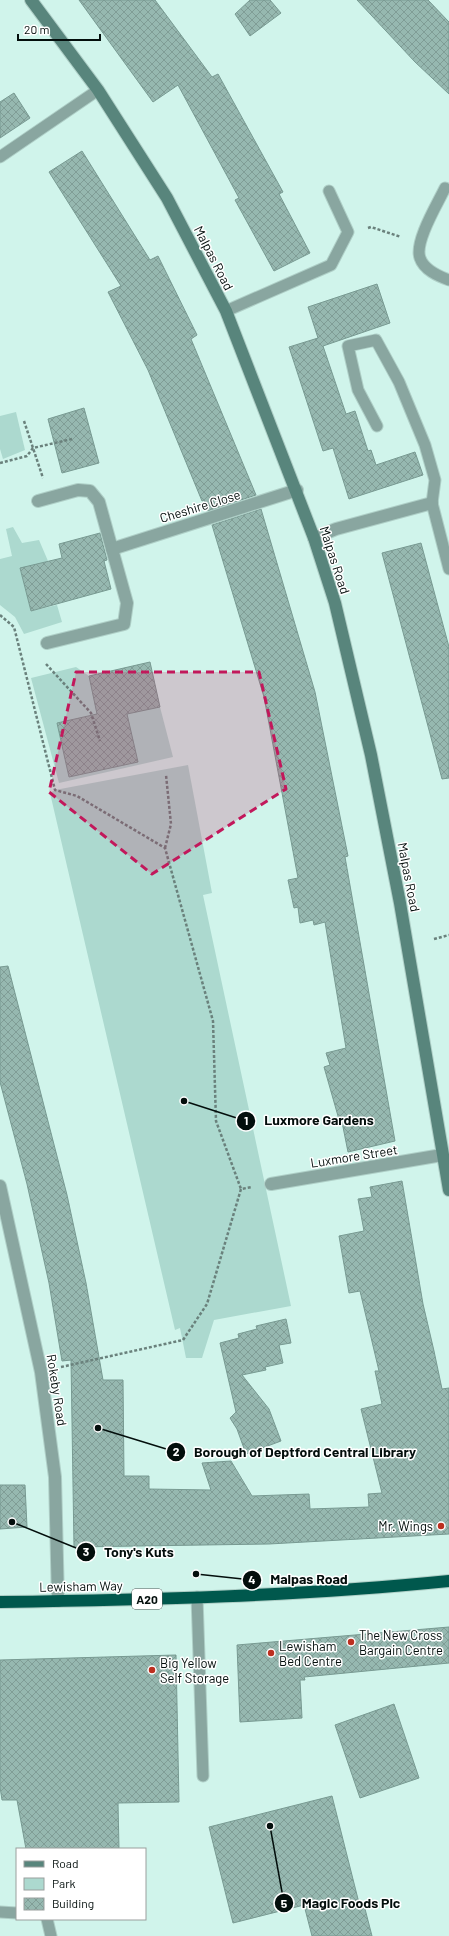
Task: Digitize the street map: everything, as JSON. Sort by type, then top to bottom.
[{"type":"highway","name":"Lewisham Way","points":[[0,1602],[197,1598],[369,1589],[449,1581]]},
{"type":"main road","name":"Malpas Road","points":[[31,0],[98,90],[167,198],[226,312],[297,490],[314,538],[335,603],[371,755],[400,903],[449,1190]]},
{"type":"street","points":[[38,501],[78,490],[90,491],[99,502],[127,603],[124,624],[47,643]]},
{"type":"street","name":"Cheshire Close","points":[[112,549],[297,490]]},
{"type":"street","points":[[314,538],[340,528],[432,503]]},
{"type":"street","name":"Luxmore Street","points":[[271,1184],[442,1155]]},
{"type":"street","name":"Rokeby Road","points":[[0,1186],[41,1372],[55,1477],[58,1601]]},
{"type":"lane","points":[[0,157],[98,90]]},
{"type":"lane","points":[[445,188],[420,244],[420,257],[426,267],[437,276],[449,280]]},
{"type":"lane","points":[[226,312],[331,265],[348,232],[329,191]]},
{"type":"lane","points":[[377,426],[358,390],[348,346],[376,340],[399,382],[425,445],[435,480],[432,503],[449,569]]},
{"type":"lane","points":[[197,1598],[203,1776]]},
{"type":"lane","points":[[0,1912],[16,1913]]},
{"type":"lane","points":[[47,1920],[51,1936]]},
{"type":"path","points":[[348,232],[371,227],[420,244]]},
{"type":"path","points":[[0,463],[27,456],[33,448],[72,439]]},
{"type":"path","points":[[0,614],[14,627],[55,790],[77,796],[164,848]]},
{"type":"path","points":[[47,643],[45,663],[91,713],[100,741]]},
{"type":"path","points":[[41,1372],[183,1340],[207,1304],[241,1189],[216,1121],[213,1022],[164,848],[171,824],[166,775]]},
{"type":"path","points":[[434,939],[449,934]]},
{"type":"path","points":[[241,1189],[271,1184]]},
{"type":"highlighted area","points":[[76,672],[259,672],[286,789],[152,874],[49,792]]},
{"type":"green space","points":[[16,412],[25,450],[3,459],[0,449],[0,416]]},
{"type":"green space","points":[[13,527],[22,543],[39,540],[48,561],[20,569],[31,611],[57,605],[62,622],[24,634],[15,617],[0,605],[0,559],[12,556],[6,529]]},
{"type":"green space","points":[[76,667],[89,676],[99,721],[93,742],[88,716],[58,723],[69,777],[137,762],[127,714],[160,707],[173,757],[59,783],[31,678]]},
{"type":"green space","points":[[188,765],[212,893],[203,895],[291,1306],[214,1320],[202,1358],[186,1358],[180,1328],[175,1330],[50,793],[55,790]]},
{"type":"building","points":[[79,0],[155,0],[212,77],[218,74],[283,192],[279,194],[310,253],[274,271],[235,200],[239,198],[178,85],[153,102]]},
{"type":"building","points":[[250,0],[270,0],[281,13],[250,36],[235,14]]},
{"type":"building","points":[[357,0],[428,0],[449,22],[449,94],[415,62]]},
{"type":"building","points":[[14,93],[30,118],[0,138],[0,102]]},
{"type":"building","points":[[82,151],[150,260],[158,256],[197,335],[191,339],[256,495],[208,511],[204,500],[202,501],[148,370],[108,292],[121,286],[49,172]]},
{"type":"building","points":[[377,284],[390,323],[323,346],[346,414],[355,411],[368,451],[371,450],[376,465],[415,452],[423,475],[349,499],[333,448],[323,451],[289,347],[318,338],[308,307]]},
{"type":"building","points":[[84,408],[99,463],[62,473],[48,419]]},
{"type":"building","points":[[261,509],[315,692],[348,856],[345,857],[395,1141],[348,1152],[342,1122],[340,1123],[324,1067],[330,1065],[326,1053],[346,1048],[325,922],[314,925],[313,920],[300,923],[298,907],[294,908],[288,880],[298,878],[264,697],[212,525]]},
{"type":"building","points":[[100,533],[107,560],[104,561],[111,589],[31,611],[20,568],[62,558],[59,544]]},
{"type":"building","points":[[421,543],[449,647],[449,778],[442,779],[382,553]]},
{"type":"building","points":[[150,662],[160,707],[127,714],[138,762],[69,777],[57,723],[97,714],[89,676]]},
{"type":"building","points":[[8,966],[67,1195],[86,1283],[103,1380],[123,1380],[124,1476],[149,1476],[149,1489],[211,1490],[202,1463],[231,1461],[252,1496],[309,1494],[310,1509],[369,1507],[368,1494],[382,1493],[361,1409],[382,1404],[375,1371],[379,1371],[360,1291],[349,1293],[339,1236],[364,1231],[358,1199],[372,1197],[370,1187],[402,1181],[423,1304],[442,1389],[449,1388],[449,1534],[269,1544],[74,1547],[71,1360],[62,1361],[49,1283],[27,1184],[0,1082],[0,967]]},
{"type":"building","points":[[286,1319],[291,1343],[279,1345],[283,1363],[265,1367],[266,1370],[242,1375],[269,1409],[281,1441],[246,1454],[237,1429],[230,1418],[236,1412],[220,1343],[239,1338],[238,1334],[257,1329],[256,1326]]},
{"type":"building","points":[[0,1485],[25,1485],[27,1527],[0,1529]]},
{"type":"building","points":[[449,1627],[449,1663],[304,1677],[305,1680],[300,1680],[302,1718],[240,1722],[237,1645]]},
{"type":"building","points":[[176,1655],[179,1802],[118,1803],[119,1848],[26,1848],[17,1800],[2,1800],[0,1787],[0,1660]]},
{"type":"building","points":[[394,1704],[419,1778],[360,1798],[335,1725]]},
{"type":"building","points":[[332,1796],[360,1907],[364,1905],[372,1936],[312,1936],[304,1905],[233,1923],[209,1827]]},
{"type":"place","name":"Luxmore Gardens","points":[[184,1101]]},
{"type":"place","name":"Borough of Deptford Central Library","points":[[98,1428]]},
{"type":"place","name":"Tony's Kuts","points":[[12,1522]]},
{"type":"place","name":"Mr. Wings","points":[[441,1526]]},
{"type":"place","name":"Malpas Road","points":[[196,1574]]},
{"type":"place","name":"The New Cross Bargain Centre","points":[[351,1642]]},
{"type":"place","name":"Lewisham Bed Centre","points":[[271,1653]]},
{"type":"place","name":"Big Yellow Self Storage","points":[[152,1670]]},
{"type":"place","name":"Magic Foods Plc","points":[[270,1826]]}]
